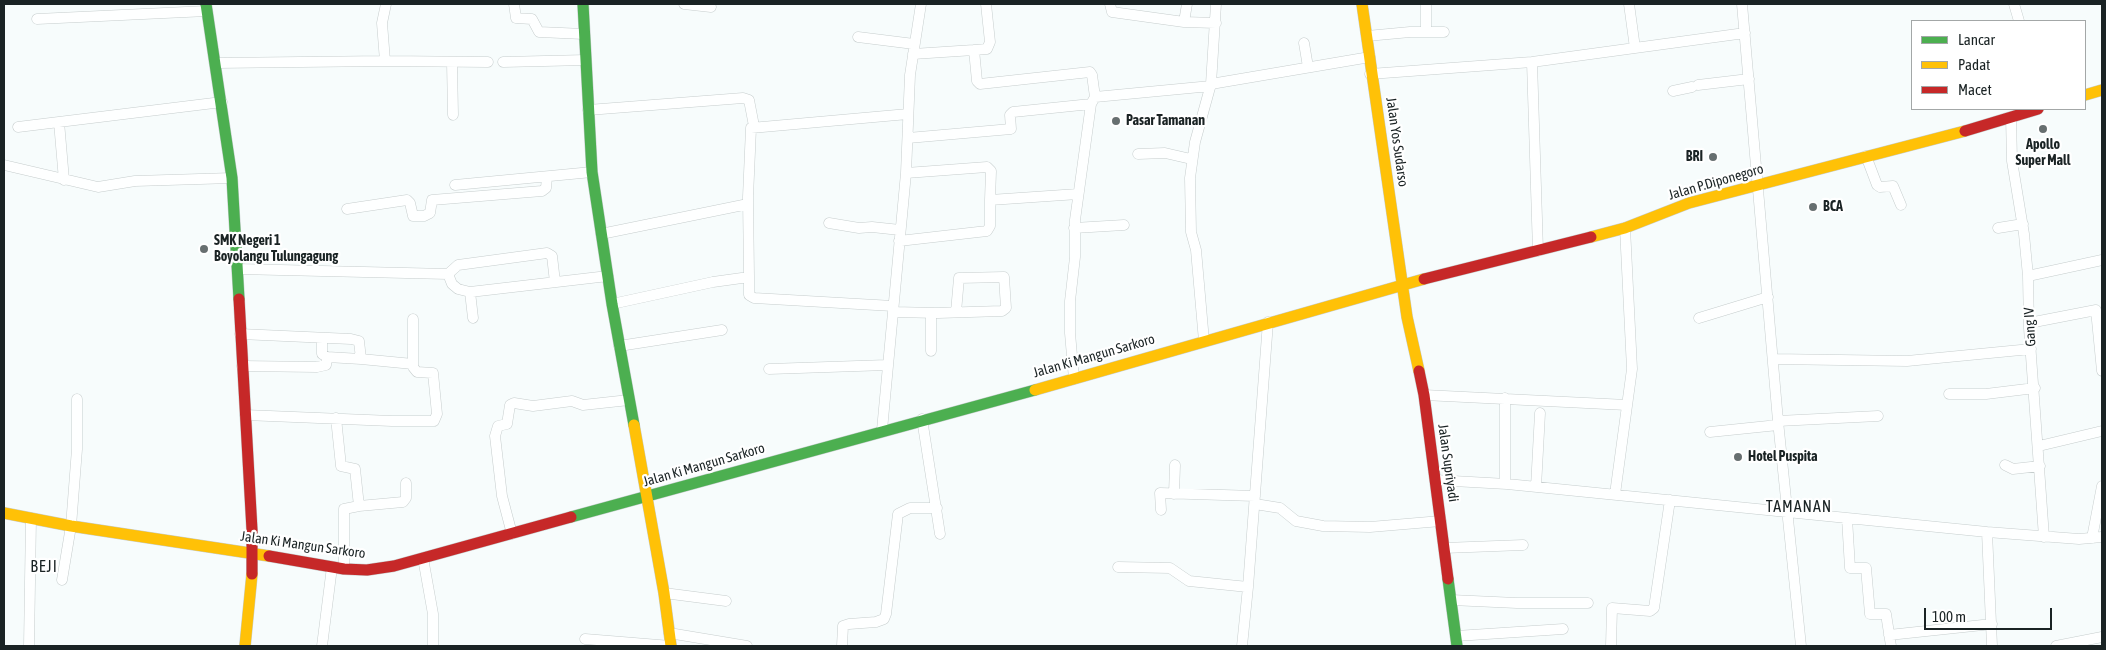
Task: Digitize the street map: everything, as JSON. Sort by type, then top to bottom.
[{"type":"main road","points":[[583,4],[592,172],[612,304],[664,593],[671,646]]},
{"type":"main road","name":"Jalan Yos Sudarso","points":[[1362,4],[1370,57],[1370,74],[1402,285]]},
{"type":"main road","points":[[206,7],[222,102],[232,178],[238,269],[252,553],[245,646]]},
{"type":"main road","points":[[2086,95],[2102,90]]},
{"type":"main road","name":"Jalan P.Diponegoro","points":[[1402,285],[1625,228],[1689,203],[2035,110]]},
{"type":"main road","name":"Jalan Ki Mangun Sarkoro","points":[[4,513],[71,526],[344,569],[379,569],[1074,379],[1402,285]]},
{"type":"main road","name":"Jalan Supriyadi","points":[[1402,285],[1424,396],[1456,641]]},
{"type":"street","points":[[385,61],[382,23],[386,4]]},
{"type":"street","points":[[514,4],[516,18],[532,19],[539,32],[584,34]]},
{"type":"street","points":[[684,4],[712,7]]},
{"type":"street","points":[[882,430],[906,172],[908,114],[914,49],[921,4]]},
{"type":"street","points":[[858,37],[914,49],[987,49],[990,42],[986,4]]},
{"type":"street","points":[[1110,4],[1112,12],[1184,22],[1216,23]]},
{"type":"street","points":[[1184,22],[1187,4]]},
{"type":"street","points":[[1204,341],[1196,250],[1191,232],[1191,158],[1211,85],[1216,4]]},
{"type":"street","points":[[1426,4],[1426,32]]},
{"type":"street","points":[[1629,4],[1635,48]]},
{"type":"street","points":[[1742,4],[1756,185],[1768,297],[1778,423],[1802,646]]},
{"type":"street","points":[[2014,4],[2019,20]]},
{"type":"street","points":[[37,19],[206,7]]},
{"type":"street","points":[[1367,36],[1444,32]]},
{"type":"street","points":[[1370,74],[1532,62],[1745,33]]},
{"type":"street","points":[[1304,43],[1308,67]]},
{"type":"street","points":[[974,50],[979,83],[1090,72],[1092,74],[1093,100],[1074,228],[1075,257],[1069,318],[1074,379]]},
{"type":"street","points":[[908,138],[1011,129],[1010,115],[1013,112],[1250,79],[1370,57]]},
{"type":"street","points":[[503,62],[586,60]]},
{"type":"street","points":[[452,62],[453,116]]},
{"type":"street","points":[[216,63],[488,62]]},
{"type":"street","points":[[1532,62],[1538,251]]},
{"type":"street","points":[[1673,91],[1695,86],[1749,79]]},
{"type":"street","points":[[588,110],[743,98],[749,100],[754,126],[750,132],[748,204],[749,295],[754,298],[931,312],[956,312],[1006,309],[1004,277],[959,278],[956,312]]},
{"type":"street","points":[[18,127],[222,102]]},
{"type":"street","points":[[754,126],[870,119],[908,114]]},
{"type":"street","name":"Gang IV","points":[[2011,117],[2012,161],[2023,224],[2028,276],[2029,323],[2044,537]]},
{"type":"street","points":[[59,122],[64,180]]},
{"type":"street","points":[[1138,154],[1165,153],[1191,158]]},
{"type":"street","points":[[1866,156],[1877,185],[1880,187],[1893,186],[1901,204]]},
{"type":"street","points":[[4,165],[98,187],[135,181],[232,178]]},
{"type":"street","points":[[899,242],[987,231],[990,226],[991,171],[987,167],[906,172]]},
{"type":"street","points":[[455,184],[592,172]]},
{"type":"street","points":[[347,209],[407,200],[413,216],[424,216],[430,213],[432,200],[542,191],[546,188],[548,177]]},
{"type":"street","points":[[990,200],[1078,194]]},
{"type":"street","points":[[601,234],[748,204]]},
{"type":"street","points":[[829,223],[859,228],[872,227],[900,230]]},
{"type":"street","points":[[1998,228],[2023,224]]},
{"type":"street","points":[[1074,228],[1124,225]]},
{"type":"street","points":[[1615,494],[1632,369],[1625,228]]},
{"type":"street","points":[[238,269],[448,274],[458,265],[549,253],[552,256],[555,282]]},
{"type":"street","points":[[2028,276],[2102,260]]},
{"type":"street","points":[[448,274],[452,284],[458,290],[470,292],[608,276]]},
{"type":"street","points":[[612,304],[713,282],[750,277]]},
{"type":"street","points":[[470,292],[473,318]]},
{"type":"street","points":[[1698,318],[1768,297]]},
{"type":"street","points":[[2029,323],[2096,310],[2102,371]]},
{"type":"street","points":[[931,312],[931,351]]},
{"type":"street","points":[[245,415],[434,421],[437,414],[433,373],[415,371],[413,364],[413,319]]},
{"type":"street","points":[[1242,646],[1268,322]]},
{"type":"street","points":[[619,346],[722,330]]},
{"type":"street","points":[[240,334],[360,342],[361,359]]},
{"type":"street","points":[[322,338],[322,354],[327,357],[413,364]]},
{"type":"street","points":[[1773,359],[1907,361],[2031,349]]},
{"type":"street","points":[[242,366],[323,367],[326,365],[327,357]]},
{"type":"street","points":[[769,369],[887,365]]},
{"type":"street","points":[[1949,394],[1986,394],[2035,388]]},
{"type":"street","points":[[1424,396],[1505,398],[1540,406],[1627,405]]},
{"type":"street","points":[[1505,398],[1505,484]]},
{"type":"street","points":[[62,580],[71,526],[78,449],[77,399]]},
{"type":"street","points":[[512,534],[502,496],[495,436],[498,426],[507,424],[510,405],[514,403],[533,406],[572,401],[583,405],[629,400]]},
{"type":"street","points":[[1536,487],[1540,406]]},
{"type":"street","points":[[1710,432],[1778,423],[1878,416]]},
{"type":"street","points":[[336,418],[341,466],[355,468],[359,506]]},
{"type":"street","points":[[922,419],[940,534]]},
{"type":"street","points":[[2039,446],[2102,431]]},
{"type":"street","points":[[2005,464],[2013,469],[2040,466]]},
{"type":"street","points":[[1174,494],[1175,465]]},
{"type":"street","points":[[1435,480],[1615,494],[1789,513],[2044,537],[2097,538],[2102,486]]},
{"type":"street","points":[[344,569],[344,509],[403,502],[406,498],[406,483]]},
{"type":"street","points":[[1161,510],[1160,493],[1255,500],[1280,508],[1296,521],[1323,526],[1370,527],[1441,521]]},
{"type":"street","points":[[1611,646],[1612,608],[1647,611],[1654,608],[1670,500]]},
{"type":"street","points":[[842,646],[844,626],[876,622],[884,619],[898,514],[910,508],[937,508]]},
{"type":"street","points":[[29,646],[31,518]]},
{"type":"street","points":[[1847,518],[1850,568],[1866,568],[1870,614],[1886,614],[1890,646]]},
{"type":"street","points":[[1988,532],[1992,646]]},
{"type":"street","points":[[1444,548],[1523,545]]},
{"type":"street","points":[[423,558],[433,614],[433,646]]},
{"type":"street","points":[[322,646],[332,567]]},
{"type":"street","points":[[1118,567],[1170,568],[1189,581],[1248,587]]},
{"type":"street","points":[[664,593],[726,601]]},
{"type":"street","points":[[1451,600],[1517,603],[1588,603]]},
{"type":"street","points":[[1889,635],[1992,624]]},
{"type":"street","points":[[1456,641],[1563,629]]},
{"type":"street","points":[[669,634],[747,646]]},
{"type":"street","points":[[2056,646],[2102,637]]},
{"type":"street","points":[[585,639],[671,646]]},
{"type":"traffic: fast","points":[[206,4],[232,178],[239,299]]},
{"type":"traffic: fast","points":[[583,4],[592,172],[612,304],[634,425]]},
{"type":"traffic: fast","points":[[571,517],[1035,390]]},
{"type":"traffic: fast","points":[[1448,579],[1457,646]]},
{"type":"traffic: slow","points":[[1362,4],[1407,317],[1419,371]]},
{"type":"traffic: slow","points":[[2086,95],[2102,90]]},
{"type":"traffic: slow","points":[[1591,237],[1625,228],[1689,203],[1965,131]]},
{"type":"traffic: slow","points":[[1035,390],[1424,279]]},
{"type":"traffic: slow","points":[[634,425],[664,593],[671,646]]},
{"type":"traffic: slow","points":[[4,513],[71,526],[269,556]]},
{"type":"traffic: slow","points":[[245,646],[252,574]]},
{"type":"traffic: jam","points":[[1965,131],[2035,110]]},
{"type":"traffic: jam","points":[[1424,279],[1591,237]]},
{"type":"traffic: jam","points":[[239,299],[252,530],[252,574]]},
{"type":"traffic: jam","points":[[1419,371],[1424,395],[1448,579]]},
{"type":"traffic: jam","points":[[269,556],[344,569],[367,570],[394,566],[571,517]]},
{"type":"place","name":"Pasar Tamanan","points":[[1116,121]]},
{"type":"place","name":"Apollo Super Mall","points":[[2043,129]]},
{"type":"place","name":"BRI","points":[[1713,157]]},
{"type":"place","name":"BCA","points":[[1813,207]]},
{"type":"place","name":"SMK Negeri 1 Boyolangu Tulungagung","points":[[204,249]]},
{"type":"place","name":"Hotel Puspita","points":[[1738,457]]},
{"type":"district","name":"TAMANAN","points":[[1799,507]]},
{"type":"district","name":"BEJI","points":[[44,567]]}]
